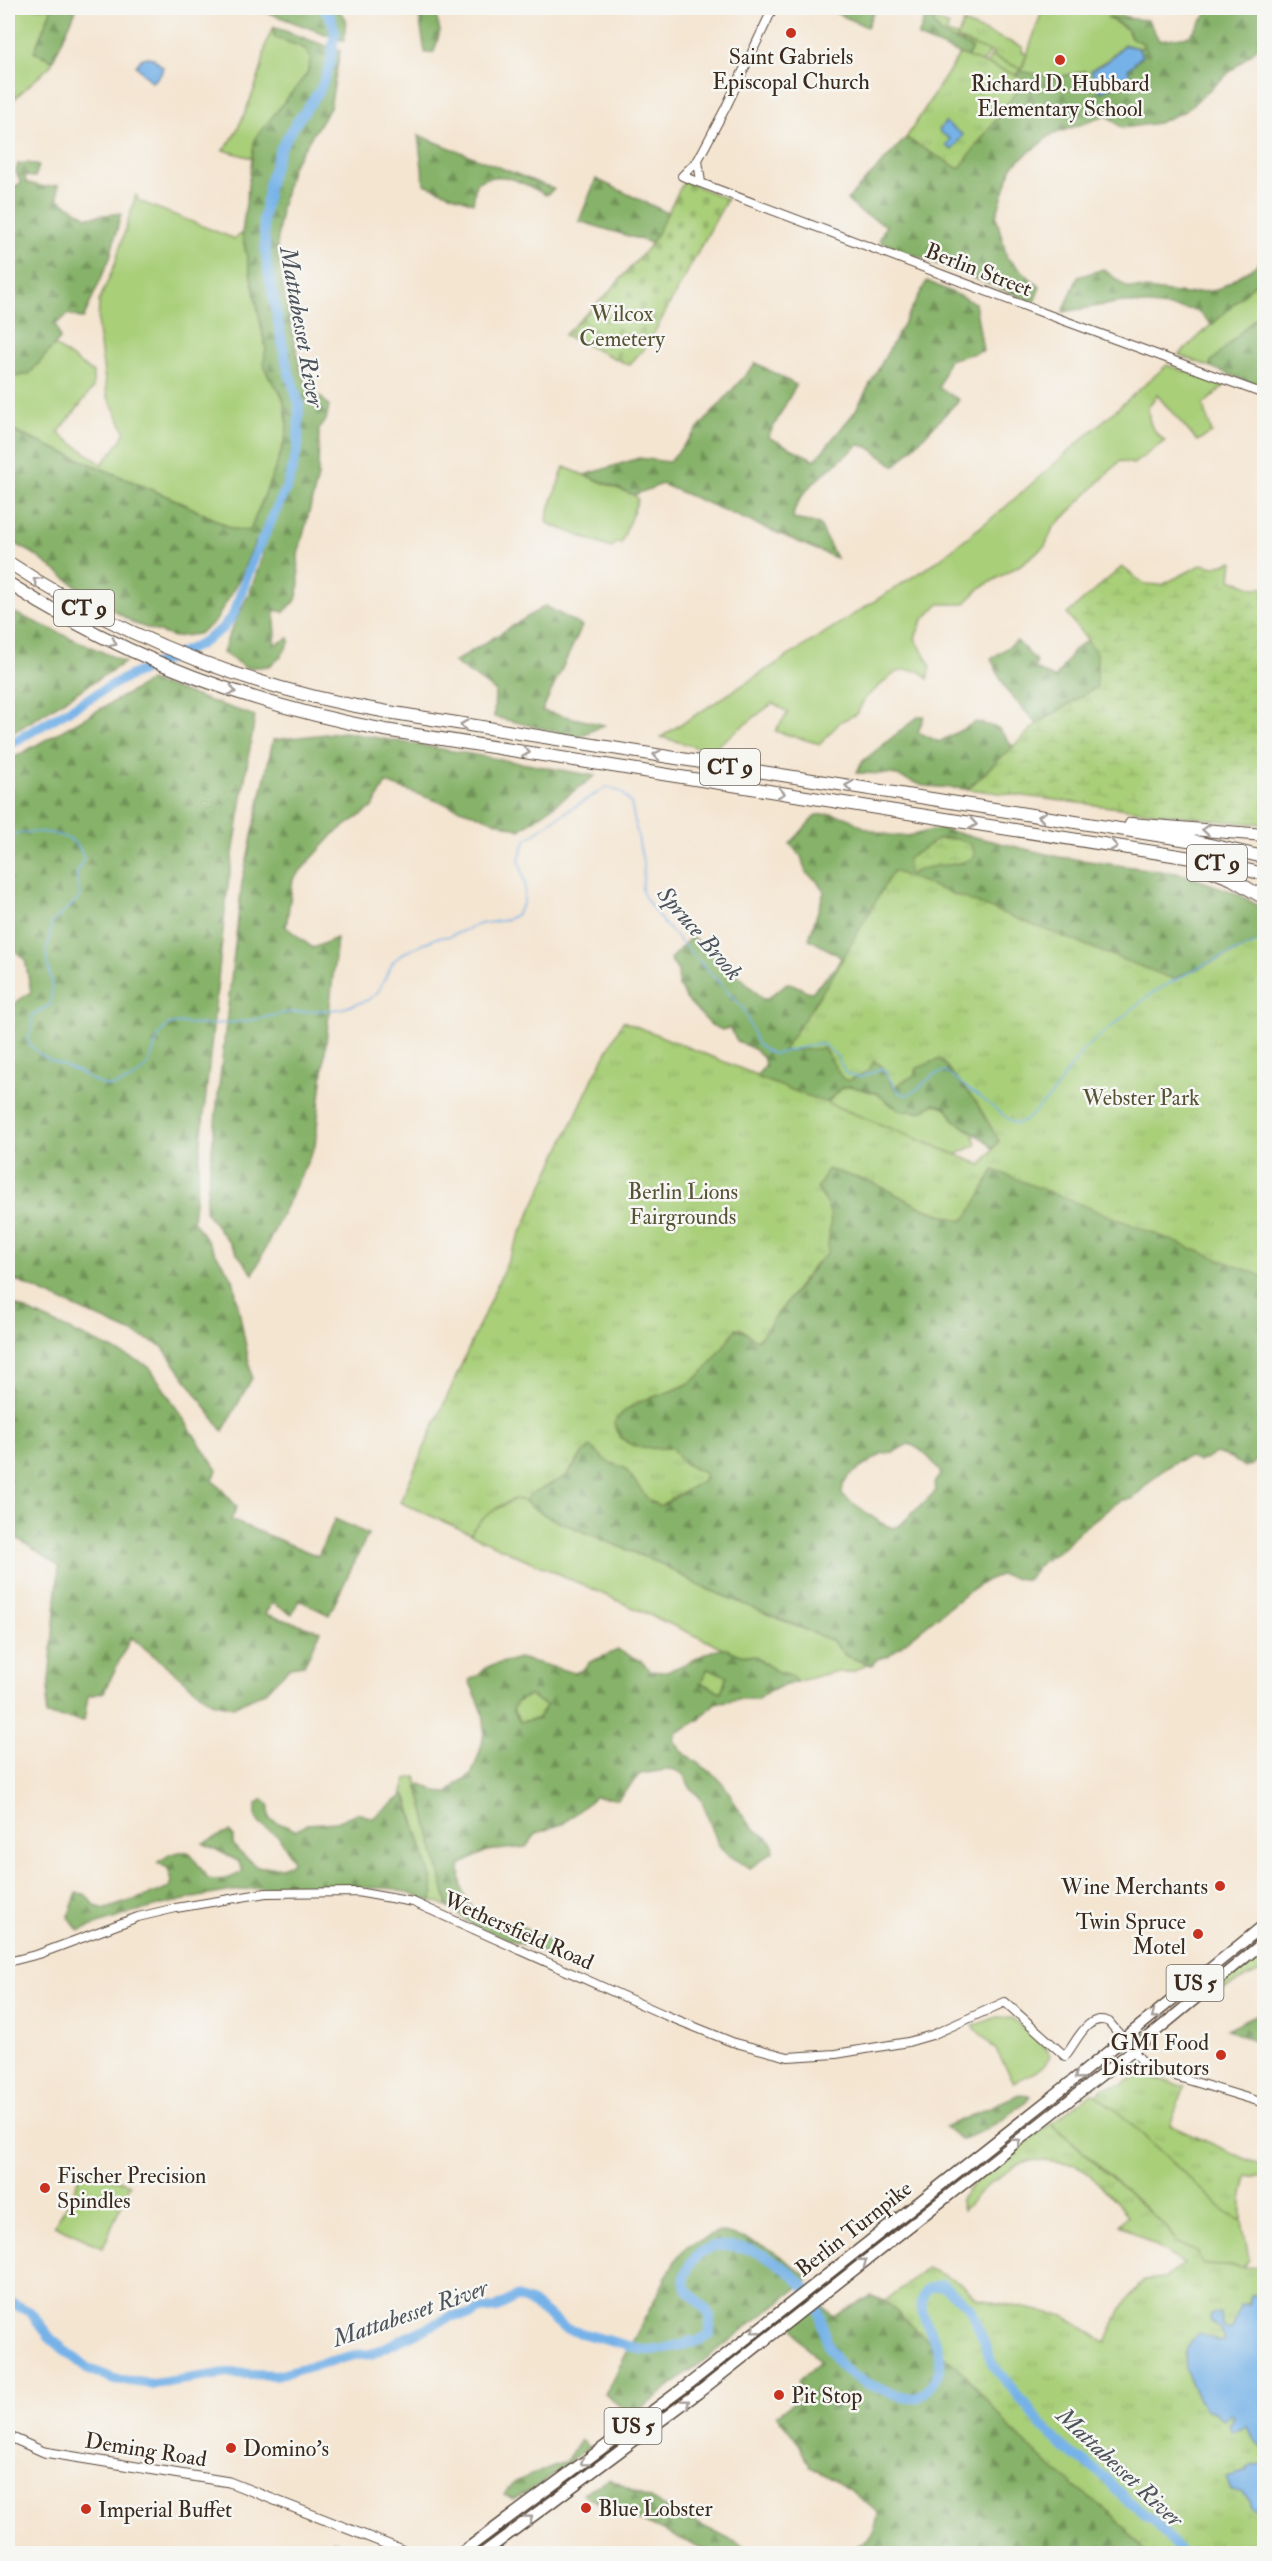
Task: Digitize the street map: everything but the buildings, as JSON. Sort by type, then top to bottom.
[{"type":"highway","name":"CT 9","points":[[8,562],[77,604],[163,647],[290,691],[381,711],[1224,846],[1264,856]]},
{"type":"highway","name":"CT 9","points":[[8,583],[78,624],[143,657],[178,671],[277,705],[366,726],[1219,863],[1264,874]]},
{"type":"highway","points":[[1069,821],[1086,819],[1264,835]]},
{"type":"highway","points":[[1168,855],[1222,874],[1264,898]]},
{"type":"highway","name":"Berlin Turnpike","points":[[460,2553],[628,2430],[1124,2040],[1264,1925]]},
{"type":"highway","name":"Berlin Turnpike","points":[[482,2553],[698,2393],[1133,2050],[1264,1942]]},
{"type":"main road","name":"Deming Road","points":[[8,2436],[44,2452],[199,2475],[229,2482],[412,2553]]},
{"type":"street","points":[[701,183],[699,160],[773,8]]},
{"type":"street","name":"Berlin Street","points":[[699,160],[682,176],[1264,394]]},
{"type":"street","name":"Wethersfield Road","points":[[8,1962],[39,1954],[138,1917],[176,1908],[266,1893],[357,1892],[413,1902],[665,2015],[732,2042],[788,2057],[836,2054],[908,2042],[951,2027],[1005,2002],[1065,2056],[1087,2025],[1097,2019],[1109,2022],[1124,2040]]},
{"type":"street","points":[[1124,2040],[1152,2068],[1264,2103]]},
{"type":"green space","points":[[8,8],[52,8],[34,52],[53,60],[51,65],[14,99],[8,96]]},
{"type":"green space","points":[[52,8],[77,8],[53,60],[34,52]]},
{"type":"green space","points":[[255,8],[337,8],[346,19],[344,41]]},
{"type":"green space","points":[[418,8],[434,8],[440,31],[434,52],[425,53]]},
{"type":"green space","points":[[825,8],[875,8],[867,27]]},
{"type":"green space","points":[[929,8],[936,8],[932,19],[935,20],[933,22],[941,34],[972,48],[967,57],[918,37]]},
{"type":"green space","points":[[1038,8],[1043,8],[1043,11],[1044,8],[1105,8],[1130,18],[1108,18],[1127,29],[1131,38],[1143,43],[1144,47],[1138,48],[1124,44],[1093,69],[1092,79],[1101,92],[1085,76],[1084,72],[1055,78],[1020,71],[1016,75],[987,64],[991,56],[1022,69],[1041,14]]},
{"type":"green space","points":[[1211,8],[1264,8],[1264,42],[1185,111],[1158,123],[1122,128],[1107,115],[1051,135],[1012,166],[996,216],[1007,258],[1040,287],[1034,302],[879,241],[886,225],[860,212],[847,200],[906,138],[959,168],[1025,79],[1016,75],[1020,71],[1055,78],[1085,71],[1085,76],[1103,92],[1106,86],[1117,85],[1128,69],[1142,57],[1138,48],[1144,47],[1143,43],[1131,38],[1127,29],[1108,17],[1148,20],[1159,40],[1190,36]]},
{"type":"green space","points":[[935,20],[949,26],[946,32],[958,37],[957,39],[988,51],[989,54],[983,63],[967,57],[969,53],[938,32],[933,22]]},
{"type":"green space","points":[[963,23],[1023,47],[1022,52],[1027,54],[1021,69],[992,56],[993,53],[957,39]]},
{"type":"green space","points":[[274,27],[274,37],[304,48],[311,58],[307,74],[256,138],[252,158],[223,150],[234,136],[246,111],[262,66],[267,41]]},
{"type":"green space","points":[[274,27],[340,51],[330,108],[292,166],[281,208],[277,246],[281,278],[301,372],[314,398],[320,396],[329,406],[326,420],[319,429],[318,477],[298,555],[299,587],[296,600],[284,612],[274,610],[276,635],[274,645],[289,638],[290,641],[281,657],[269,666],[246,668],[223,653],[228,637],[251,589],[263,554],[255,542],[240,578],[215,622],[198,634],[174,637],[135,624],[75,585],[31,552],[8,540],[8,429],[178,501],[233,529],[250,531],[277,463],[287,426],[282,397],[265,369],[266,349],[242,233],[255,138],[307,74],[311,58],[304,48],[274,37]]},
{"type":"green space","points":[[960,54],[1026,79],[959,169],[906,138]]},
{"type":"green space","points":[[418,135],[554,189],[546,195],[512,179],[494,177],[476,183],[473,203],[424,184]]},
{"type":"green space","points":[[28,163],[39,166],[35,177],[24,176],[27,183],[45,187],[58,185],[58,199],[87,217],[121,213],[110,258],[83,319],[69,314],[56,324],[60,339],[29,374],[8,378],[8,204],[11,189],[21,183],[16,172],[18,164]]},
{"type":"green space","points":[[596,179],[668,213],[652,243],[579,221]]},
{"type":"green space","name":"Wilcox Cemetery","points":[[684,181],[727,199],[648,344],[629,365],[564,335],[609,292],[652,243]]},
{"type":"green space","points":[[136,195],[139,201],[235,239],[242,233],[266,349],[265,370],[282,397],[287,426],[277,463],[250,531],[233,529],[178,501],[8,429],[8,378],[29,373],[54,345],[93,373],[93,388],[58,433],[102,464],[120,442],[125,431],[107,395],[98,330],[99,301],[114,267]]},
{"type":"green space","points":[[1264,257],[1264,275],[1212,325],[1196,310],[1122,302],[1063,312],[1078,277],[1103,269],[1127,287],[1186,294],[1217,290],[1254,267]]},
{"type":"green space","points":[[1264,275],[1264,309],[1211,363],[1213,368],[1179,355]]},
{"type":"green space","points":[[927,281],[975,303],[983,351],[948,360],[939,388],[959,400],[895,466],[868,447],[859,445],[818,478],[800,498],[793,519],[819,524],[836,558],[662,484],[634,495],[585,475],[639,458],[669,462],[756,363],[796,385],[768,437],[815,460],[854,413]]},
{"type":"green space","points":[[1264,309],[1264,388],[1213,368],[1210,363]]},
{"type":"green space","points":[[1167,365],[1225,385],[1203,405],[1212,433],[1197,441],[1157,395],[1148,407],[1149,418],[1154,430],[1165,441],[1133,464],[1120,461],[1053,528],[1045,546],[1020,565],[980,588],[964,604],[938,604],[922,621],[915,638],[931,666],[928,679],[920,671],[904,670],[895,673],[865,698],[857,714],[841,721],[820,744],[775,731],[788,713],[773,703],[710,751],[661,737],[936,562],[1003,509]]},
{"type":"green space","points":[[564,467],[634,495],[638,499],[621,544],[616,543],[611,548],[547,523],[548,513]]},
{"type":"green space","points":[[1233,561],[1231,579],[1254,588],[1264,588],[1264,824],[1223,821],[968,789],[1037,724],[1097,687],[1097,653],[1067,614],[1122,567],[1144,584],[1162,585],[1203,564],[1213,567]]},
{"type":"green space","points":[[545,606],[582,626],[542,711],[604,725],[578,737],[494,717],[495,691],[454,662]]},
{"type":"green space","points":[[8,610],[125,662],[8,736]]},
{"type":"green space","points":[[1087,640],[1097,653],[1097,687],[1037,724],[1007,691],[991,659],[1017,641],[1037,662],[1034,668],[1055,679],[1074,650]]},
{"type":"green space","points":[[150,681],[255,716],[227,892],[193,1220],[233,1279],[252,1378],[223,1431],[162,1346],[8,1277],[8,1008],[31,992],[25,959],[8,945],[8,761]]},
{"type":"green space","points":[[919,716],[924,716],[918,732],[939,742],[976,722],[998,728],[1013,747],[967,789],[924,786],[892,774],[856,773],[863,761]]},
{"type":"green space","points":[[344,732],[595,776],[520,830],[386,783],[373,807],[335,833],[293,879],[286,927],[313,948],[337,938],[315,1146],[253,1274],[205,1211],[242,882],[273,740]]},
{"type":"green space","name":"Webster Park","points":[[832,814],[846,817],[863,827],[888,835],[905,836],[941,829],[1059,857],[1182,874],[1236,893],[1264,909],[1264,1455],[1252,1465],[1244,1467],[1231,1458],[1216,1453],[1199,1462],[1189,1457],[1172,1464],[1132,1499],[1121,1500],[1078,1532],[1066,1546],[1040,1563],[1027,1580],[1000,1575],[987,1580],[968,1592],[888,1656],[877,1659],[872,1665],[846,1656],[833,1641],[700,1586],[666,1566],[551,1518],[525,1501],[529,1495],[566,1476],[582,1454],[591,1447],[608,1462],[625,1468],[652,1503],[663,1505],[705,1478],[705,1474],[681,1462],[668,1448],[643,1448],[628,1442],[617,1431],[614,1423],[621,1414],[639,1402],[681,1387],[698,1377],[716,1357],[736,1328],[758,1339],[762,1335],[817,1263],[824,1198],[817,1189],[828,1169],[874,1183],[923,1208],[951,1218],[965,1219],[994,1169],[993,1149],[986,1141],[954,1120],[946,1107],[934,1104],[921,1112],[901,1111],[876,1093],[850,1086],[842,1088],[826,1103],[758,1078],[757,1075],[765,1066],[764,1059],[754,1049],[738,1042],[729,1028],[722,1030],[711,1025],[687,1000],[679,986],[678,971],[670,959],[691,937],[723,960],[763,999],[767,999],[787,983],[812,992],[834,969],[841,959],[838,955],[809,939],[824,892],[817,881],[806,873],[801,856],[790,844],[816,815]],"holes":[[[942,838],[957,839],[963,863],[931,866],[913,873],[908,872],[913,855]],[[908,1444],[918,1448],[927,1456],[941,1474],[934,1483],[936,1491],[899,1526],[893,1528],[881,1523],[842,1495],[843,1485],[849,1476],[883,1453],[894,1452]]]},
{"type":"green space","points":[[938,839],[957,839],[971,844],[975,856],[961,862],[927,868],[911,874],[908,872],[908,859]]},
{"type":"green space","points":[[893,871],[1173,979],[1264,940],[1264,1277],[994,1170],[968,1216],[962,1221],[923,1208],[874,1183],[828,1169],[817,1189],[826,1202],[831,1217],[827,1254],[814,1265],[762,1335],[756,1340],[740,1328],[736,1328],[716,1357],[698,1377],[681,1387],[639,1402],[621,1414],[614,1423],[622,1439],[629,1443],[646,1448],[672,1448],[681,1462],[705,1474],[702,1481],[659,1506],[647,1498],[625,1468],[608,1462],[591,1447],[582,1454],[566,1476],[529,1495],[525,1501],[515,1499],[504,1504],[483,1519],[471,1534],[400,1502],[510,1256],[594,1076],[623,1021],[757,1075],[758,1078],[982,1165],[999,1141],[977,1103],[940,1059],[917,1068],[915,1075],[893,1087],[882,1066],[874,1061],[868,1071],[848,1081],[842,1078],[824,1048],[783,1051],[834,974]]},
{"type":"green space","points":[[850,1086],[876,1093],[894,1107],[917,1112],[935,1104],[942,1105],[954,1120],[973,1132],[976,1145],[956,1155],[827,1103],[842,1088]]},
{"type":"green space","points":[[8,1302],[149,1366],[217,1470],[213,1480],[237,1507],[231,1520],[318,1556],[335,1519],[368,1534],[329,1615],[299,1600],[292,1614],[272,1603],[265,1614],[321,1631],[304,1665],[290,1667],[265,1692],[233,1707],[211,1702],[131,1637],[104,1692],[88,1696],[84,1721],[46,1715],[59,1566],[8,1532]]},
{"type":"green space","points":[[515,1499],[525,1501],[551,1518],[666,1566],[700,1586],[833,1641],[846,1656],[868,1664],[853,1672],[833,1672],[796,1682],[791,1675],[778,1672],[754,1656],[741,1655],[723,1648],[472,1535],[471,1530],[489,1513]]},
{"type":"green space","points":[[723,1648],[741,1655],[754,1656],[778,1672],[791,1675],[796,1682],[770,1690],[758,1699],[715,1703],[699,1720],[676,1733],[674,1740],[683,1752],[719,1779],[745,1820],[771,1842],[774,1851],[750,1868],[729,1856],[718,1844],[701,1799],[690,1787],[682,1773],[672,1769],[640,1774],[618,1799],[595,1797],[564,1823],[537,1833],[526,1847],[486,1851],[460,1867],[462,1888],[474,1909],[496,1926],[509,1923],[519,1924],[537,1938],[552,1940],[555,1957],[472,1925],[448,1906],[418,1787],[421,1784],[437,1792],[448,1793],[471,1775],[482,1745],[484,1721],[469,1680],[479,1675],[487,1667],[519,1658],[575,1673],[590,1662],[618,1650],[641,1661],[651,1671],[660,1672],[678,1667]],"holes":[[[708,1668],[727,1676],[721,1692],[701,1683]],[[530,1695],[546,1706],[537,1719],[520,1722],[513,1710],[516,1702]]]},
{"type":"green space","points":[[710,1668],[727,1676],[721,1692],[701,1683],[706,1671]]},
{"type":"green space","points":[[530,1695],[546,1706],[537,1719],[520,1722],[513,1710],[516,1702]]},
{"type":"green space","points":[[416,1777],[448,1906],[451,1909],[431,1900],[431,1878],[408,1800],[406,1795],[402,1795],[407,1779]]},
{"type":"green space","points":[[405,1794],[431,1878],[434,1894],[431,1901],[396,1889],[282,1887],[248,1889],[185,1900],[119,1917],[79,1931],[68,1917],[77,1893],[85,1894],[95,1906],[106,1909],[170,1888],[172,1881],[168,1868],[158,1863],[177,1853],[190,1853],[208,1879],[227,1878],[243,1871],[238,1861],[203,1843],[229,1832],[233,1836],[233,1844],[237,1850],[257,1867],[281,1867],[291,1863],[292,1858],[279,1837],[260,1824],[256,1818],[256,1805],[263,1799],[269,1804],[269,1819],[295,1830],[307,1824],[336,1822],[357,1813],[373,1818]]},
{"type":"green space","points":[[1264,1951],[1264,1969],[1223,1989],[1219,1986]]},
{"type":"green space","points":[[1264,2011],[1264,2046],[1227,2029]]},
{"type":"green space","points":[[997,2017],[1012,2018],[1045,2047],[1050,2056],[1045,2064],[1035,2072],[1014,2082],[996,2050],[973,2026]]},
{"type":"green space","points":[[1137,2074],[1185,2086],[1170,2125],[1264,2167],[1264,2176],[1247,2176],[1242,2200],[1242,2221],[1228,2214],[1115,2109],[1096,2095],[1103,2087],[1123,2085]]},
{"type":"green space","points":[[1093,2093],[1115,2109],[1228,2214],[1242,2221],[1249,2260],[1243,2267],[1203,2265],[1198,2253],[1176,2242],[1167,2228],[1052,2123]]},
{"type":"green space","points":[[1017,2095],[1031,2096],[1007,2117],[972,2136],[961,2140],[945,2127]]},
{"type":"green space","points":[[1051,2123],[1167,2228],[1176,2242],[1198,2253],[1203,2265],[1264,2268],[1264,2553],[1146,2553],[1113,2515],[1050,2467],[1010,2428],[967,2376],[885,2301],[927,2268],[959,2282],[978,2299],[1065,2316],[1106,2343],[1120,2310],[1144,2280],[1165,2278],[1184,2264],[1120,2224],[1128,2215],[1100,2184],[1077,2165],[1035,2160],[1017,2165],[990,2183],[963,2210],[960,2199],[975,2182]]},
{"type":"green space","points":[[81,2168],[130,2184],[103,2248],[54,2225],[74,2194]]},
{"type":"green space","points":[[719,2232],[768,2248],[809,2279],[632,2416],[605,2394],[676,2259],[687,2246]]},
{"type":"green space","points":[[871,2296],[885,2301],[928,2339],[967,2376],[1010,2428],[1050,2467],[1113,2515],[1146,2553],[852,2553],[854,2548],[872,2534],[878,2513],[852,2491],[809,2466],[800,2445],[777,2415],[803,2395],[798,2381],[820,2362],[799,2338],[792,2323],[820,2302],[833,2317]]},
{"type":"green space","points":[[580,2440],[589,2447],[541,2484],[513,2500],[504,2495],[514,2482],[566,2461]]},
{"type":"green space","points":[[609,2479],[756,2553],[713,2553],[586,2497],[583,2493]]},
{"type":"water","points":[[1124,45],[1138,48],[1142,56],[1128,69],[1130,75],[1127,78],[1101,92],[1093,79],[1091,70],[1107,62]]},
{"type":"water","points":[[153,58],[163,67],[161,74],[152,82],[136,66],[141,59]]},
{"type":"water","points":[[945,122],[963,135],[952,150],[946,146],[950,139],[939,131]]},
{"type":"water","points":[[1264,2293],[1264,2448],[1256,2442],[1246,2427],[1232,2432],[1228,2425],[1233,2417],[1231,2414],[1222,2420],[1214,2412],[1205,2409],[1194,2390],[1185,2360],[1191,2341],[1199,2333],[1220,2342],[1224,2341],[1221,2330],[1210,2320],[1211,2314],[1220,2313],[1224,2328],[1229,2330],[1233,2327],[1240,2306],[1248,2304],[1251,2295]]},
{"type":"water","points":[[1264,2465],[1264,2511],[1252,2508],[1250,2501],[1241,2492],[1231,2491],[1226,2477],[1245,2472],[1251,2466]]},
{"type":"water","points":[[333,2541],[360,2550],[362,2553],[320,2553]]},
{"type":"waterway","name":"Mattabesset River","points":[[8,745],[121,680],[199,645],[223,628],[233,615],[253,560],[288,484],[298,447],[299,404],[287,366],[267,265],[263,221],[269,183],[280,149],[320,90],[330,65],[335,32],[331,18],[323,8]]},
{"type":"waterway","name":"Spruce Brook","points":[[8,836],[27,832],[50,833],[71,840],[83,856],[77,877],[80,897],[52,923],[46,956],[52,984],[51,1004],[32,1015],[32,1030],[27,1040],[36,1051],[48,1059],[99,1084],[110,1086],[126,1082],[145,1068],[158,1037],[169,1025],[248,1021],[285,1013],[341,1009],[368,1000],[378,992],[393,962],[402,954],[436,938],[450,936],[480,924],[506,920],[516,915],[524,902],[525,883],[519,859],[525,841],[553,820],[607,787],[621,792],[631,803],[644,867],[642,891],[646,899],[664,924],[743,1008],[757,1044],[775,1054],[823,1044],[837,1056],[846,1074],[861,1077],[882,1068],[898,1091],[905,1095],[916,1090],[935,1075],[946,1072],[1015,1124],[1025,1121],[1050,1097],[1082,1051],[1152,993],[1201,966],[1264,940]]},
{"type":"waterway","name":"Mattabesset River","points":[[8,2301],[30,2312],[52,2340],[87,2368],[114,2379],[153,2384],[228,2373],[276,2375],[355,2355],[371,2354],[452,2316],[471,2315],[479,2310],[496,2308],[516,2297],[532,2303],[566,2329],[643,2350],[658,2350],[698,2341],[710,2334],[710,2316],[689,2292],[684,2280],[686,2272],[697,2255],[712,2247],[728,2246],[759,2253],[787,2270],[798,2281],[817,2306],[828,2346],[846,2370],[858,2379],[902,2397],[910,2398],[918,2397],[927,2390],[940,2368],[940,2356],[922,2310],[922,2299],[928,2288],[942,2285],[971,2308],[992,2364],[1047,2431],[1066,2450],[1098,2471],[1130,2503],[1155,2521],[1181,2554]]},
{"type":"place","name":"Saint Gabriels Episcopal Church","points":[[791,33]]},
{"type":"place","name":"Richard D. Hubbard Elementary School","points":[[1060,60]]},
{"type":"place","name":"Wine Merchants","points":[[1220,1886]]},
{"type":"place","name":"Twin Spruce Motel","points":[[1198,1934]]},
{"type":"place","name":"GMI Food Distributors","points":[[1221,2055]]},
{"type":"place","name":"Fischer Precision Spindles","points":[[45,2188]]},
{"type":"place","name":"Pit Stop","points":[[779,2395]]},
{"type":"place","name":"Domino's","points":[[231,2448]]},
{"type":"place","name":"Blue Lobster","points":[[586,2508]]},
{"type":"place","name":"Imperial Buffet","points":[[86,2509]]},
{"type":"park label","name":"Berlin Lions Fairgrounds","points":[[683,1204]]}]
